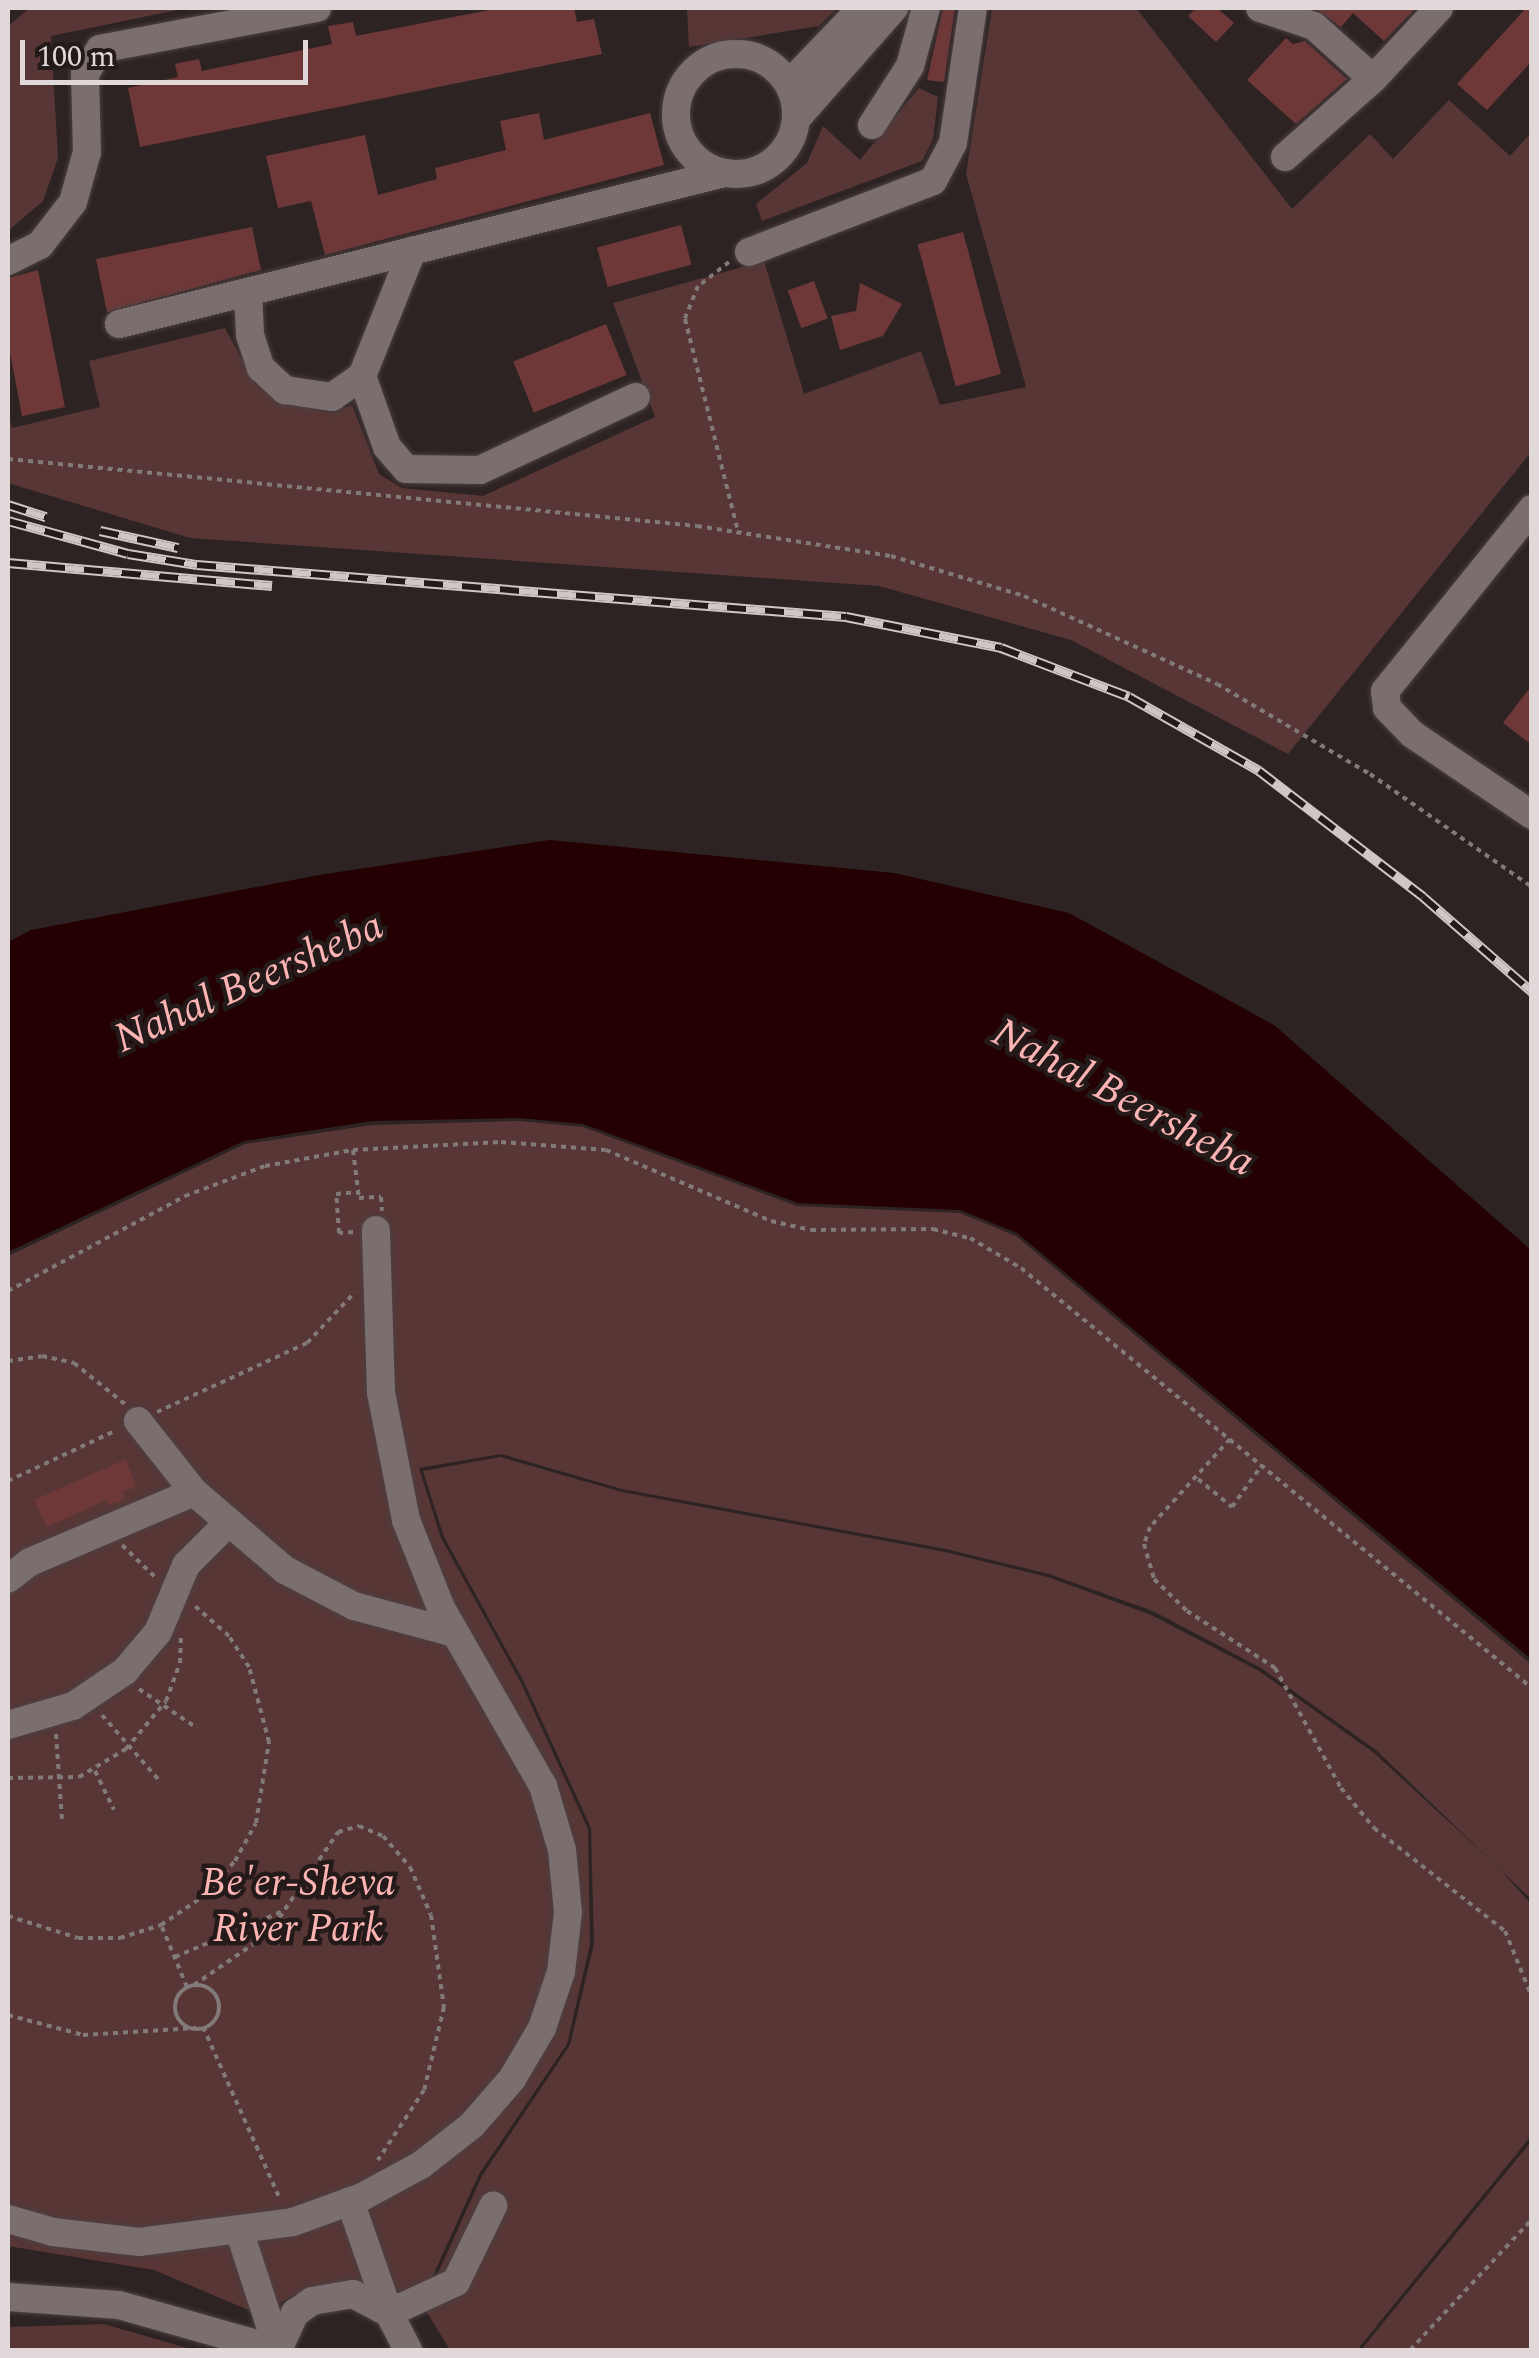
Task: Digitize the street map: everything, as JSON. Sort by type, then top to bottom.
[{"type":"street","points":[[8,262],[40,245],[72,202],[87,152],[88,60],[100,49],[260,13],[317,8]]},
{"type":"street","points":[[789,84],[862,8]]},
{"type":"street","points":[[119,324],[724,173],[770,165],[787,148],[797,118],[894,8]]},
{"type":"street","points":[[872,125],[910,66],[926,8]]},
{"type":"street","points":[[749,252],[933,180],[953,142],[973,8]]},
{"type":"street","points":[[1260,8],[1314,26],[1373,80]]},
{"type":"street","points":[[1285,157],[1373,80],[1439,8]]},
{"type":"street","points":[[724,173],[696,160],[683,143],[676,114],[688,78],[709,61],[734,54],[775,68],[789,84],[797,118]]},
{"type":"street","points":[[248,292],[254,351],[285,390],[332,397],[362,376],[412,251]]},
{"type":"street","points":[[362,376],[387,448],[406,469],[480,470],[636,396]]},
{"type":"street","points":[[1532,509],[1396,670],[1384,691],[1393,717],[1532,815]]},
{"type":"street","points":[[8,2219],[53,2232],[139,2242],[240,2233],[350,2202],[421,2165],[472,2125],[532,2045],[561,1972],[568,1912],[562,1850],[543,1786],[454,1633],[422,1563],[395,1477],[381,1393],[375,1243]]},
{"type":"street","points":[[138,1420],[194,1492],[227,1524],[318,1590],[391,1619],[454,1633]]},
{"type":"street","points":[[8,1579],[30,1562],[194,1492]]},
{"type":"street","points":[[8,1725],[55,1713],[119,1676],[158,1632],[169,1598],[193,1556],[227,1524]]},
{"type":"street","points":[[350,2202],[389,2313],[408,2350]]},
{"type":"street","points":[[389,2313],[456,2282],[493,2206]]},
{"type":"street","points":[[240,2233],[278,2351]]},
{"type":"street","points":[[278,2351],[284,2330],[312,2301],[352,2294],[389,2313]]},
{"type":"street","points":[[8,2297],[119,2304],[278,2351]]},
{"type":"path","points":[[738,531],[685,319],[688,300],[712,269],[749,252]]},
{"type":"path","points":[[8,459],[738,531],[891,556],[1024,596],[1124,637],[1370,774],[1532,888]]},
{"type":"path","points":[[8,1291],[185,1196],[265,1166],[353,1150],[501,1142],[590,1148],[771,1221],[811,1230],[933,1230],[970,1238],[1021,1268],[1532,1688]]},
{"type":"path","points":[[353,1150],[359,1198]]},
{"type":"path","points":[[8,1481],[307,1343],[346,1305],[375,1243]]},
{"type":"path","points":[[8,1361],[42,1356],[74,1363],[102,1381],[138,1420]]},
{"type":"path","points":[[1230,1439],[1198,1479],[1150,1527],[1144,1544],[1154,1580],[1187,1610],[1275,1668],[1340,1788],[1374,1828],[1505,1930],[1532,1996]]},
{"type":"path","points":[[1198,1479],[1232,1506],[1262,1465]]},
{"type":"path","points":[[8,1916],[78,1938],[120,1938],[161,1925],[204,1896],[235,1861],[256,1823],[269,1742],[263,1703],[230,1636],[169,1598],[106,1529]]},
{"type":"path","points":[[8,1778],[59,1780],[95,1771],[129,1746],[163,1705],[182,1643],[169,1598]]},
{"type":"path","points":[[119,1676],[197,1728]]},
{"type":"path","points":[[86,1698],[158,1779]]},
{"type":"path","points":[[55,1713],[62,1820]]},
{"type":"path","points":[[95,1771],[114,1810]]},
{"type":"path","points":[[290,2222],[199,2028],[181,2021],[175,2009],[191,1986],[243,1956],[288,1909],[330,1840],[359,1826],[396,1848],[431,1915],[442,1978],[437,2050],[404,2126],[367,2172]]},
{"type":"path","points":[[174,1957],[288,1909]]},
{"type":"path","points":[[161,1925],[191,1986]]},
{"type":"path","points":[[8,2015],[83,2035],[199,2028],[216,2017],[218,2000],[207,1988],[191,1986]]},
{"type":"path","points":[[1410,2350],[1532,2219]]},
{"type":"green space","points":[[30,8],[187,8],[51,36],[58,158],[43,201],[8,231],[8,26]]},
{"type":"green space","points":[[687,8],[837,8],[819,26],[689,47]]},
{"type":"green space","points":[[992,8],[1136,8],[1292,209],[1370,134],[1393,159],[1449,100],[1510,156],[1531,133],[1531,452],[1288,754],[1071,640],[879,586],[190,538],[8,483],[8,412],[12,428],[100,407],[89,361],[225,328],[254,382],[280,401],[332,413],[352,405],[379,474],[402,488],[483,496],[655,417],[613,303],[764,261],[804,394],[921,351],[940,405],[1026,387],[966,174]]},
{"type":"green space","points":[[919,88],[938,97],[933,140],[922,161],[762,221],[756,204],[807,163],[823,126],[860,160]]},
{"type":"green space","name":"Be'er-Sheva River Park","points":[[520,1121],[583,1127],[797,1206],[960,1213],[1016,1236],[1531,1664],[1531,1899],[1376,1750],[1261,1668],[1153,1611],[1049,1574],[946,1549],[622,1489],[501,1454],[419,1468],[441,1538],[521,1683],[588,1829],[590,1944],[567,2044],[479,2174],[421,2302],[382,2282],[343,2281],[301,2292],[258,2314],[154,2270],[8,2246],[8,1256],[245,1144],[372,1125]]},
{"type":"green space","points":[[500,1457],[622,1492],[945,1552],[1048,1577],[1151,1615],[1259,1671],[1374,1753],[1497,1866],[1531,1904],[1531,2136],[1357,2350],[450,2350],[423,2306],[482,2176],[570,2045],[594,1944],[591,1828],[524,1682],[444,1537],[423,1471]]},
{"type":"green space","points":[[1531,2142],[1531,2350],[1361,2350]]},
{"type":"green space","points":[[104,2324],[194,2350],[8,2350],[8,2327]]},
{"type":"water","name":"Nahal Beersheba","points":[[550,840],[894,873],[1069,913],[1274,1025],[1531,1250],[1531,1659],[1017,1233],[960,1210],[798,1203],[583,1124],[520,1118],[372,1121],[244,1141],[8,1252],[8,942],[31,930],[319,875]]},
{"type":"building","points":[[500,8],[574,8],[577,22],[594,19],[602,54],[140,147],[128,88],[178,77],[175,64],[199,59],[202,71],[332,44],[328,26],[353,22],[356,36]]},
{"type":"building","points":[[943,8],[955,8],[944,82],[927,80]]},
{"type":"building","points":[[1196,8],[1217,8],[1234,23],[1216,42],[1188,16]]},
{"type":"building","points":[[1314,8],[1416,8],[1384,41],[1353,13],[1341,27]]},
{"type":"building","points":[[1526,8],[1532,8],[1532,61],[1487,110],[1457,84]]},
{"type":"building","points":[[1286,38],[1293,44],[1305,41],[1347,79],[1296,124],[1247,80]]},
{"type":"building","points":[[539,113],[544,140],[650,113],[664,165],[325,255],[311,201],[278,208],[266,156],[365,135],[378,195],[437,179],[435,168],[506,150],[500,121]]},
{"type":"building","points":[[681,225],[692,265],[608,287],[597,248]]},
{"type":"building","points":[[252,227],[261,270],[107,312],[96,259]]},
{"type":"building","points":[[963,232],[1001,374],[956,386],[918,244]]},
{"type":"building","points":[[38,270],[65,407],[22,416],[8,342],[8,278]]},
{"type":"building","points":[[814,281],[828,319],[801,328],[788,291]]},
{"type":"building","points":[[860,283],[902,304],[883,336],[840,350],[831,316],[856,311]]},
{"type":"building","points":[[606,324],[627,375],[534,412],[513,361]]},
{"type":"building","points":[[1532,685],[1532,745],[1503,723]]},
{"type":"building","points":[[126,1459],[136,1487],[122,1492],[125,1500],[108,1505],[106,1500],[47,1527],[34,1500]]},
{"type":"railway","points":[[8,505],[46,517]]},
{"type":"railway","points":[[8,521],[128,554],[197,565],[846,617],[1001,648],[1129,697],[1259,771],[1423,897],[1532,992]]},
{"type":"railway","points":[[100,531],[178,548]]},
{"type":"railway","points":[[8,563],[272,586]]}]
